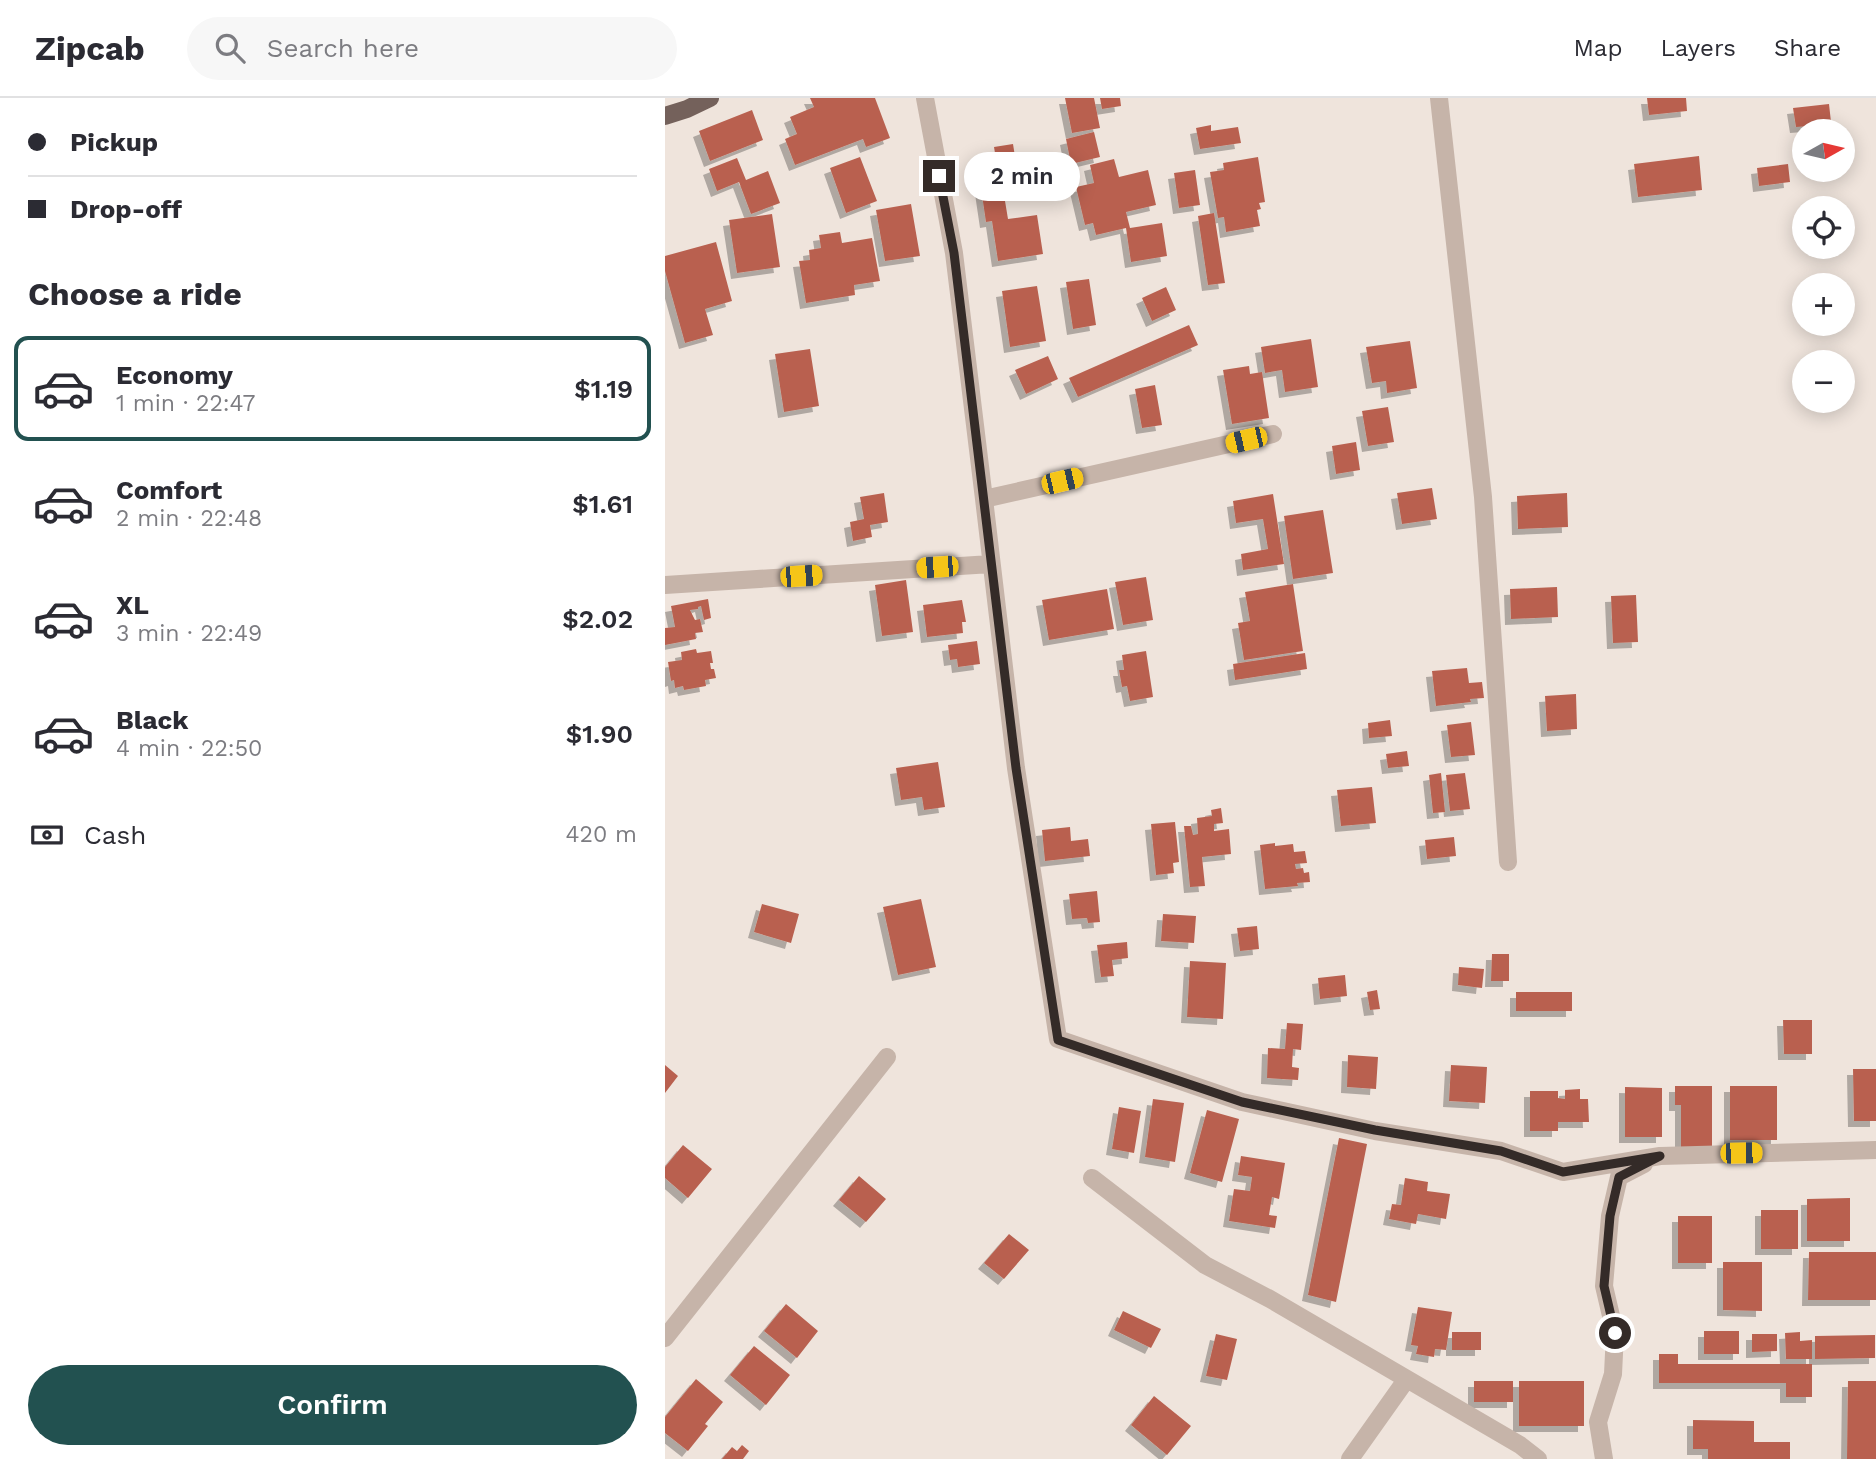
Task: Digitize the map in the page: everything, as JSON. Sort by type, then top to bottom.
[{"type":"main road","points":[[665,116],[710,98]]},
{"type":"street","points":[[925,98],[954,253],[1016,768],[1058,1040],[1242,1102],[1375,1130],[1501,1151],[1563,1172],[1660,1156],[1876,1150]]},
{"type":"street","points":[[1439,98],[1483,497],[1508,862]]},
{"type":"street","points":[[983,499],[1273,434]]},
{"type":"street","points":[[665,585],[991,564]]},
{"type":"street","points":[[665,1338],[887,1057]]},
{"type":"street","points":[[1604,1459],[1598,1422],[1613,1374],[1615,1333],[1604,1286],[1610,1216],[1619,1177],[1660,1156]]},
{"type":"street","points":[[1092,1178],[1205,1265],[1270,1299],[1538,1459]]},
{"type":"street","points":[[1350,1459],[1406,1380]]},
{"type":"building","points":[[810,98],[875,98],[890,138],[866,147],[863,139],[795,165],[785,139],[797,134],[790,117],[814,107]]},
{"type":"building","points":[[1065,98],[1094,98],[1100,128],[1072,133]]},
{"type":"building","points":[[1100,98],[1120,98],[1121,106],[1102,109]]},
{"type":"building","points":[[1647,98],[1686,98],[1687,111],[1649,115]]},
{"type":"building","points":[[1829,104],[1831,119],[1795,119],[1793,108]]},
{"type":"building","points":[[752,110],[763,140],[710,161],[699,131]]},
{"type":"building","points":[[1211,125],[1211,131],[1238,127],[1241,143],[1200,149],[1196,128]]},
{"type":"building","points":[[1094,132],[1100,157],[1071,164],[1066,139]]},
{"type":"building","points":[[1013,144],[1017,169],[1000,171],[1008,219],[1037,215],[1043,254],[998,261],[992,221],[986,222],[977,161],[996,159],[994,147]]},
{"type":"building","points":[[1699,156],[1702,190],[1638,197],[1634,164]]},
{"type":"building","points":[[860,157],[877,201],[846,213],[830,168]]},
{"type":"building","points":[[1258,157],[1265,202],[1259,203],[1261,209],[1257,210],[1260,226],[1226,232],[1224,217],[1218,218],[1210,172],[1224,170],[1223,163]]},
{"type":"building","points":[[737,158],[746,180],[768,171],[780,203],[751,214],[739,182],[717,191],[709,169]]},
{"type":"building","points":[[1114,159],[1119,177],[1148,170],[1156,205],[1126,212],[1130,228],[1162,223],[1167,256],[1131,262],[1126,228],[1096,235],[1093,223],[1085,225],[1076,187],[1094,183],[1090,165]]},
{"type":"building","points":[[1788,164],[1790,182],[1759,186],[1757,168]]},
{"type":"building","points":[[1195,170],[1200,205],[1179,208],[1174,173]]},
{"type":"building","points":[[911,204],[920,256],[885,261],[876,210]]},
{"type":"building","points":[[1214,213],[1225,283],[1208,285],[1198,216]]},
{"type":"building","points":[[772,214],[780,267],[737,273],[729,220]]},
{"type":"building","points":[[840,232],[842,243],[872,238],[880,281],[854,285],[855,295],[806,303],[799,261],[810,260],[809,250],[821,248],[819,235]]},
{"type":"building","points":[[716,242],[732,301],[705,309],[713,335],[685,343],[665,271],[665,256]]},
{"type":"building","points":[[1089,279],[1096,325],[1073,329],[1066,282]]},
{"type":"building","points":[[1037,286],[1046,341],[1010,347],[1002,291]]},
{"type":"building","points":[[1166,287],[1176,310],[1152,321],[1142,298]]},
{"type":"building","points":[[1189,325],[1198,345],[1078,397],[1069,378]]},
{"type":"building","points":[[1311,339],[1318,387],[1285,392],[1282,370],[1265,373],[1261,347]]},
{"type":"building","points":[[1410,341],[1417,388],[1387,393],[1386,381],[1372,383],[1366,347]]},
{"type":"building","points":[[810,349],[819,406],[784,412],[775,354]]},
{"type":"building","points":[[1048,356],[1058,379],[1026,394],[1015,370]]},
{"type":"building","points":[[1249,366],[1250,374],[1262,372],[1269,418],[1232,424],[1223,370]]},
{"type":"building","points":[[1155,385],[1162,425],[1142,428],[1135,389]]},
{"type":"building","points":[[1388,407],[1394,442],[1368,446],[1362,411]]},
{"type":"building","points":[[1356,442],[1360,470],[1336,474],[1332,446]]},
{"type":"building","points":[[1432,488],[1437,519],[1402,524],[1397,493]]},
{"type":"building","points":[[884,493],[888,522],[870,525],[872,537],[853,541],[850,522],[864,519],[860,497]]},
{"type":"building","points":[[1567,493],[1568,527],[1518,529],[1517,496]]},
{"type":"building","points":[[1273,494],[1284,564],[1243,570],[1241,554],[1268,549],[1263,519],[1236,523],[1233,501]]},
{"type":"building","points":[[1323,510],[1333,573],[1293,579],[1284,516]]},
{"type":"building","points":[[1146,577],[1153,620],[1123,625],[1115,582]]},
{"type":"building","points":[[906,580],[913,632],[882,636],[875,585]]},
{"type":"building","points":[[1293,584],[1303,651],[1244,660],[1238,623],[1250,621],[1245,592]]},
{"type":"building","points":[[1557,587],[1558,617],[1511,619],[1510,589]]},
{"type":"building","points":[[1107,589],[1114,629],[1049,640],[1042,600]]},
{"type":"building","points":[[1636,595],[1638,642],[1613,643],[1611,596]]},
{"type":"building","points":[[708,599],[711,618],[704,620],[701,606],[690,610],[695,620],[700,619],[703,632],[695,633],[696,639],[665,645],[665,628],[675,627],[671,606]]},
{"type":"building","points":[[962,600],[966,622],[962,622],[963,633],[927,637],[923,605]]},
{"type":"building","points":[[977,641],[980,664],[958,667],[957,659],[950,660],[948,645]]},
{"type":"building","points":[[696,649],[697,653],[711,651],[711,669],[714,669],[716,678],[705,680],[706,686],[684,690],[683,686],[675,688],[668,662],[682,660],[681,652]]},
{"type":"building","points":[[1146,651],[1153,697],[1130,701],[1127,686],[1122,687],[1119,670],[1124,670],[1122,655]]},
{"type":"building","points":[[1305,653],[1307,669],[1235,680],[1233,664]]},
{"type":"building","points":[[1467,668],[1469,683],[1482,682],[1484,698],[1436,706],[1432,671]]},
{"type":"building","points":[[1576,694],[1577,729],[1547,731],[1545,696]]},
{"type":"building","points":[[1390,720],[1392,736],[1369,738],[1368,723]]},
{"type":"building","points":[[1471,722],[1475,755],[1451,757],[1447,725]]},
{"type":"building","points":[[1407,751],[1409,766],[1388,768],[1386,754]]},
{"type":"building","points":[[938,762],[945,807],[924,810],[922,797],[901,800],[896,768]]},
{"type":"building","points":[[1441,773],[1445,812],[1433,813],[1429,775]]},
{"type":"building","points":[[1465,773],[1470,809],[1450,811],[1446,775]]},
{"type":"building","points":[[1372,787],[1376,823],[1341,826],[1337,790]]},
{"type":"building","points":[[1221,808],[1223,823],[1214,824],[1214,831],[1229,829],[1231,854],[1202,857],[1205,886],[1190,887],[1184,826],[1191,826],[1193,835],[1198,834],[1197,818],[1212,816],[1211,810]]},
{"type":"building","points":[[1175,822],[1179,862],[1173,863],[1174,873],[1156,875],[1151,824]]},
{"type":"building","points":[[1070,827],[1071,841],[1088,839],[1090,856],[1045,861],[1042,830]]},
{"type":"building","points":[[1454,837],[1456,856],[1427,859],[1425,840]]},
{"type":"building","points":[[1275,843],[1275,846],[1293,844],[1294,852],[1305,851],[1307,863],[1295,864],[1296,869],[1303,868],[1304,873],[1309,872],[1310,882],[1297,883],[1298,886],[1265,889],[1260,845]]},
{"type":"building","points":[[1097,891],[1100,922],[1088,923],[1087,918],[1072,919],[1069,894]]},
{"type":"building","points":[[921,899],[936,967],[898,975],[883,907]]},
{"type":"building","points":[[762,904],[799,914],[791,943],[754,932]]},
{"type":"building","points":[[1163,914],[1196,916],[1194,943],[1161,941]]},
{"type":"building","points":[[1257,926],[1259,949],[1240,951],[1237,928]]},
{"type":"building","points":[[1127,942],[1128,958],[1112,960],[1114,976],[1101,977],[1097,945]]},
{"type":"building","points":[[1492,954],[1509,954],[1509,981],[1491,981]]},
{"type":"building","points":[[1190,961],[1226,963],[1223,1019],[1187,1017]]},
{"type":"building","points":[[1459,967],[1484,969],[1482,988],[1458,985]]},
{"type":"building","points":[[1345,975],[1347,996],[1320,999],[1318,978]]},
{"type":"building","points":[[1377,990],[1380,1009],[1370,1010],[1367,992]]},
{"type":"building","points":[[1516,992],[1572,992],[1572,1011],[1516,1011]]},
{"type":"building","points":[[1783,1020],[1812,1020],[1812,1054],[1784,1054]]},
{"type":"building","points":[[1287,1023],[1303,1024],[1301,1050],[1293,1049],[1292,1067],[1299,1068],[1298,1080],[1267,1078],[1268,1048],[1285,1049]]},
{"type":"building","points":[[1348,1055],[1378,1057],[1376,1089],[1347,1087]]},
{"type":"building","points":[[665,1065],[678,1076],[665,1093]]},
{"type":"building","points":[[1451,1065],[1487,1067],[1485,1103],[1449,1101]]},
{"type":"building","points":[[1853,1069],[1876,1069],[1876,1121],[1854,1121]]},
{"type":"building","points":[[1675,1086],[1712,1086],[1712,1148],[1681,1149],[1681,1105],[1675,1105]]},
{"type":"building","points":[[1730,1086],[1777,1086],[1777,1140],[1730,1140]]},
{"type":"building","points":[[1625,1087],[1662,1088],[1662,1137],[1625,1137]]},
{"type":"building","points":[[1580,1089],[1580,1099],[1588,1099],[1589,1122],[1558,1122],[1558,1131],[1530,1131],[1530,1091],[1558,1091],[1558,1098],[1565,1099],[1565,1090]]},
{"type":"building","points":[[1153,1099],[1184,1103],[1175,1162],[1145,1157]]},
{"type":"building","points":[[1119,1107],[1141,1111],[1134,1153],[1112,1149]]},
{"type":"building","points":[[1207,1110],[1239,1119],[1222,1182],[1190,1173]]},
{"type":"building","points":[[1339,1138],[1367,1144],[1336,1302],[1308,1295]]},
{"type":"building","points":[[683,1145],[712,1169],[688,1198],[665,1178],[665,1167]]},
{"type":"building","points":[[1241,1156],[1285,1163],[1279,1199],[1272,1197],[1269,1215],[1277,1216],[1275,1228],[1229,1221],[1234,1189],[1250,1191],[1252,1177],[1238,1175]]},
{"type":"building","points":[[859,1176],[886,1199],[866,1222],[839,1200]]},
{"type":"building","points":[[1405,1178],[1428,1182],[1427,1191],[1450,1194],[1446,1219],[1418,1214],[1416,1224],[1389,1219],[1392,1204],[1401,1205]]},
{"type":"building","points":[[1850,1198],[1850,1241],[1807,1241],[1807,1199]]},
{"type":"building","points":[[1761,1210],[1798,1210],[1798,1249],[1761,1249]]},
{"type":"building","points":[[1678,1216],[1712,1216],[1712,1263],[1678,1263]]},
{"type":"building","points":[[1009,1234],[1029,1250],[1004,1279],[984,1263]]},
{"type":"building","points":[[1809,1252],[1876,1252],[1876,1300],[1808,1300]]},
{"type":"building","points":[[1723,1262],[1762,1262],[1762,1311],[1723,1310]]},
{"type":"building","points":[[786,1304],[818,1331],[797,1358],[764,1331]]},
{"type":"building","points":[[1418,1307],[1452,1312],[1446,1350],[1435,1349],[1434,1357],[1416,1354],[1418,1346],[1411,1345]]},
{"type":"building","points":[[1123,1311],[1161,1329],[1151,1348],[1114,1330]]},
{"type":"building","points":[[1704,1331],[1739,1331],[1739,1354],[1704,1354]]},
{"type":"building","points":[[1452,1332],[1481,1332],[1481,1350],[1452,1350]]},
{"type":"building","points":[[1800,1332],[1800,1341],[1812,1340],[1812,1359],[1786,1359],[1785,1333]]},
{"type":"building","points":[[1216,1334],[1237,1339],[1227,1380],[1206,1376]]},
{"type":"building","points":[[1752,1334],[1777,1334],[1777,1351],[1752,1352]]},
{"type":"building","points":[[1875,1335],[1875,1358],[1815,1359],[1815,1336]]},
{"type":"building","points":[[754,1346],[790,1375],[766,1405],[730,1375]]},
{"type":"building","points":[[1659,1354],[1678,1354],[1678,1364],[1812,1364],[1812,1397],[1786,1397],[1786,1383],[1659,1383]]},
{"type":"building","points":[[696,1379],[723,1402],[688,1451],[665,1433],[665,1417]]},
{"type":"building","points":[[1474,1381],[1513,1381],[1513,1402],[1474,1402]]},
{"type":"building","points":[[1519,1381],[1584,1381],[1584,1426],[1519,1426]]},
{"type":"building","points":[[1848,1381],[1876,1381],[1876,1459],[1847,1459]]},
{"type":"building","points":[[1154,1396],[1191,1426],[1167,1455],[1131,1425]]},
{"type":"building","points":[[1693,1420],[1754,1421],[1754,1442],[1790,1442],[1790,1459],[1708,1459],[1708,1449],[1693,1449]]},
{"type":"building","points":[[742,1445],[749,1451],[743,1459],[722,1459],[732,1447],[737,1451]]},
{"type":"route","points":[[939,176],[954,253],[1016,768],[1058,1040],[1242,1102],[1375,1130],[1501,1151],[1563,1172],[1660,1156],[1619,1177],[1610,1216],[1604,1286],[1615,1333]]}]
